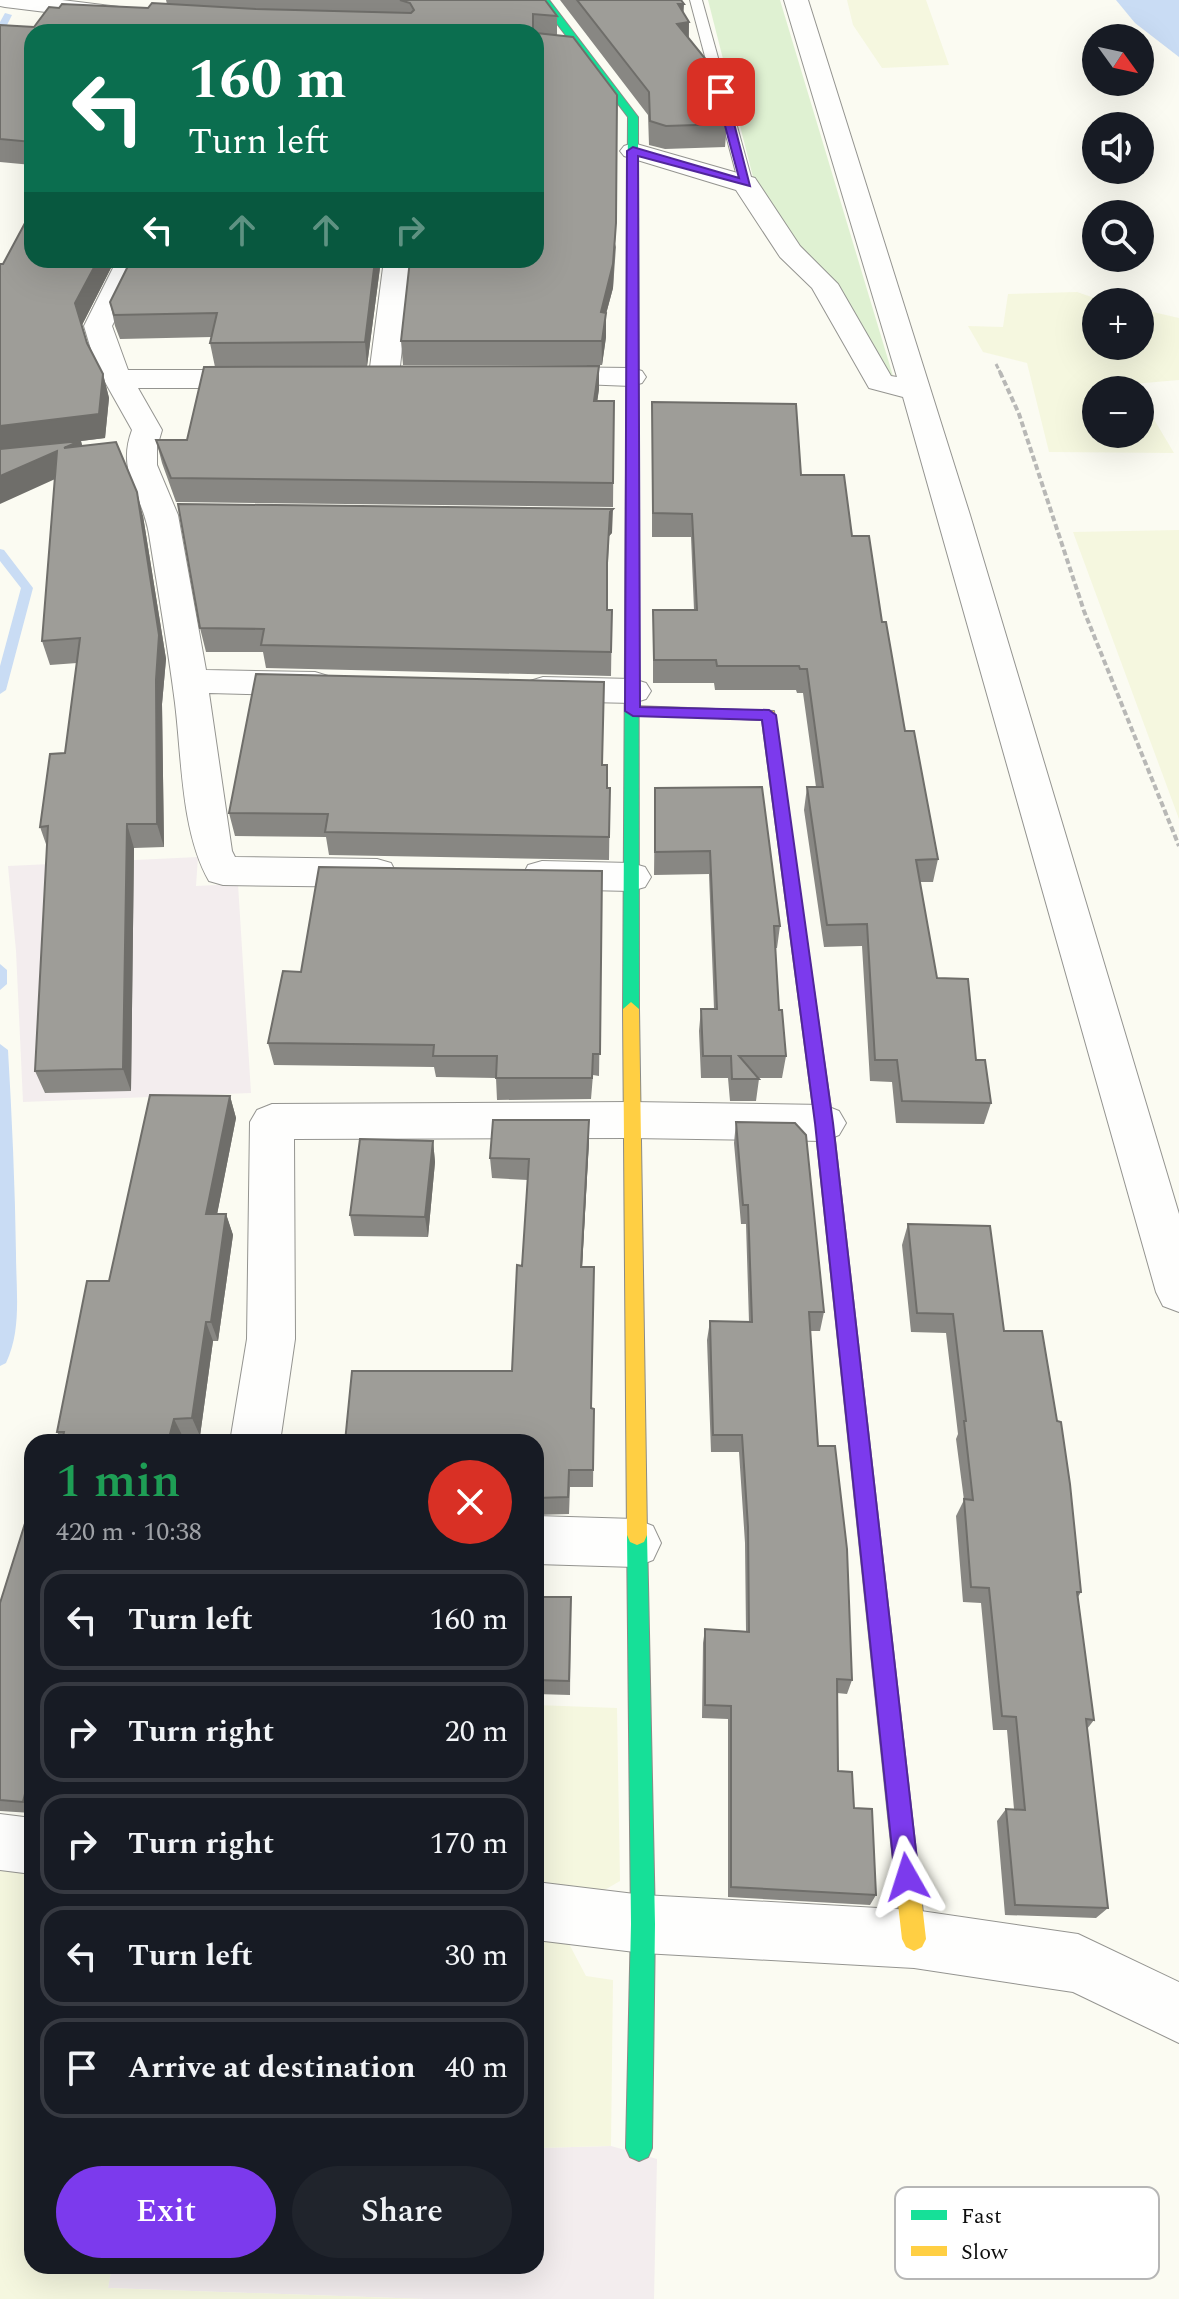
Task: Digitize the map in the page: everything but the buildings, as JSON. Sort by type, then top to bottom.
[{"type":"street","points":[[5,0],[19,0],[114,23],[149,16]]},
{"type":"street","points":[[0,13],[19,0]]},
{"type":"street","points":[[544,0],[633,117],[631,377],[616,520],[633,701],[631,1120],[643,1924],[639,2148]]},
{"type":"street","points":[[796,0],[954,515],[1179,1292]]},
{"type":"street","points":[[551,47],[581,50]]},
{"type":"street","points":[[633,151],[746,184],[790,251],[824,284],[880,382],[915,391]]},
{"type":"street","points":[[127,268],[98,326],[99,337],[147,430],[125,448],[178,515],[190,681],[213,851],[223,871],[412,874]]},
{"type":"street","points":[[396,268],[370,376],[415,375]]},
{"type":"street","points":[[508,376],[631,377]]},
{"type":"street","points":[[119,379],[284,379]]},
{"type":"street","points":[[190,681],[348,685]]},
{"type":"street","points":[[506,688],[769,715],[824,1123],[914,1939]]},
{"type":"street","points":[[506,875],[631,877]]},
{"type":"street","points":[[256,1434],[271,1339],[272,1122],[631,1120],[824,1123]]},
{"type":"street","points":[[544,1540],[635,1543]]},
{"type":"street","points":[[0,1842],[24,1845]]},
{"type":"street","points":[[544,1912],[643,1924],[914,1939],[1078,1963],[1179,2013]]},
{"type":"lane","points":[[696,0],[746,184]]},
{"type":"path","points":[[996,364],[1019,414],[1084,611],[1179,846]]},
{"type":"shaded area","points":[[198,857],[196,886],[238,884],[251,1093],[23,1102],[16,951],[8,866]]},
{"type":"shaded area","points":[[611,2146],[657,2159],[654,2299],[425,2299],[108,2288],[111,2274],[544,2274],[544,2148]]},
{"type":"green space","points":[[708,0],[780,0],[893,376],[886,375],[753,177]]},
{"type":"green space","points":[[847,0],[926,0],[949,65],[882,68],[853,25]]},
{"type":"green space","points":[[1008,294],[1082,294],[1082,360],[1154,360],[1154,312],[1179,318],[1179,380],[1154,382],[1154,376],[1082,376],[1082,448],[1154,448],[1154,419],[1174,453],[1049,452],[1027,363],[983,352],[968,326],[1003,327]]},
{"type":"green space","points":[[1179,530],[1179,819],[1073,532]]},
{"type":"green space","points":[[544,1705],[617,1708],[620,1881],[596,1895],[544,1888]]},
{"type":"green space","points":[[0,1864],[24,1868],[24,2274],[111,2274],[108,2288],[425,2299],[0,2299]]},
{"type":"green space","points":[[544,1937],[567,1940],[586,1976],[613,1980],[611,2146],[544,2148]]},
{"type":"water","points":[[1116,0],[1179,0],[1179,57],[1154,38],[1154,24],[1135,23]]},
{"type":"waterway","points":[[0,31],[8,15]]},
{"type":"waterway","points":[[0,553],[27,588],[0,690]]},
{"type":"waterway","points":[[0,970],[0,984]]},
{"type":"waterway","points":[[0,1050],[7,1164],[8,1326],[0,1358]]},
{"type":"traffic: fast","points":[[544,0],[633,117],[631,1009]]},
{"type":"traffic: fast","points":[[801,956],[824,1123],[901,1825]]},
{"type":"traffic: fast","points":[[637,1535],[643,1924],[639,2148]]},
{"type":"traffic: slow","points":[[633,711],[769,715],[801,956]]},
{"type":"traffic: slow","points":[[631,1009],[637,1535]]},
{"type":"traffic: slow","points":[[901,1825],[914,1939]]},
{"type":"route","points":[[721,92],[746,184],[633,151],[633,711],[769,715],[824,1123],[907,1877]]}]
